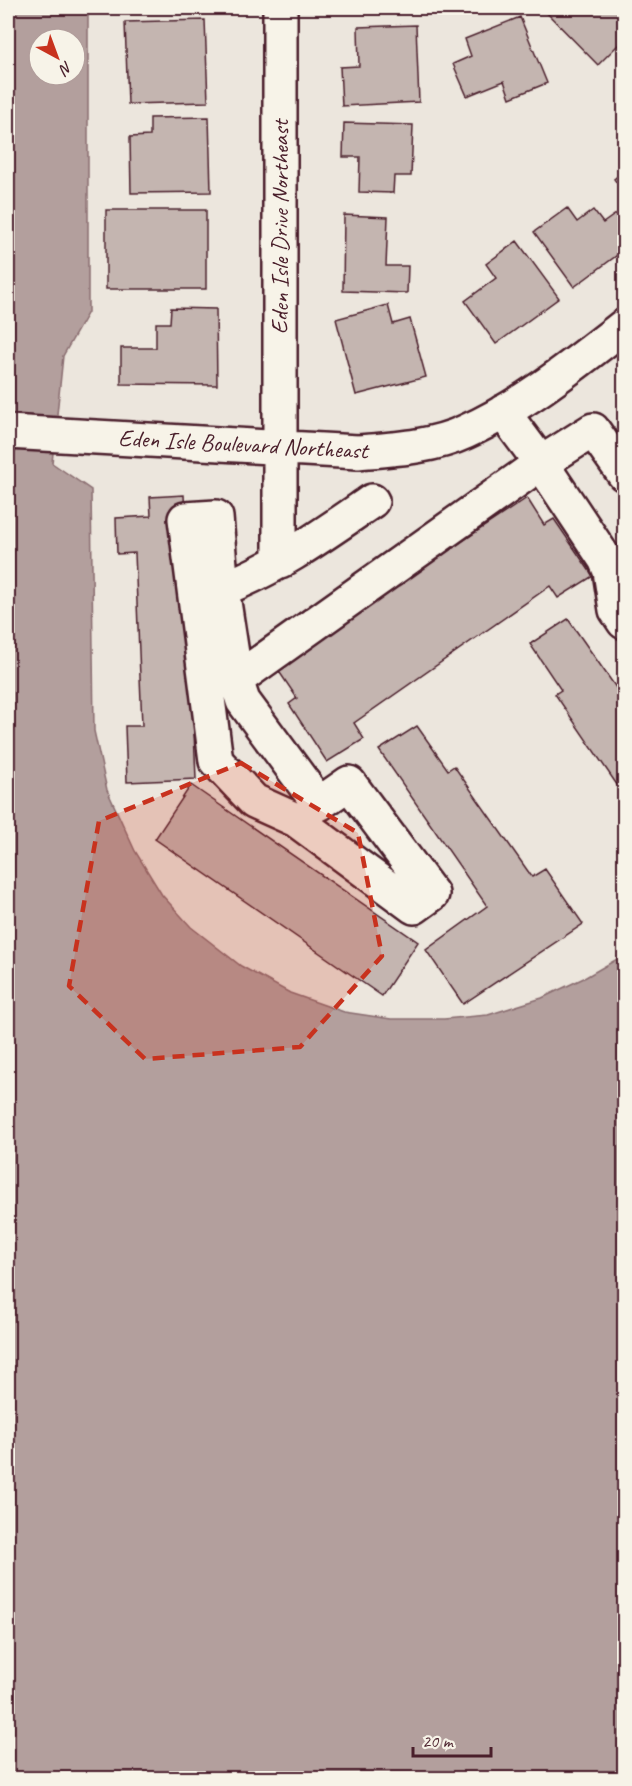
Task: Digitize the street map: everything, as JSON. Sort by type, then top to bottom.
[{"type":"street","name":"Eden Isle Drive Northeast","points":[[280,8],[280,562]]},
{"type":"street","name":"Eden Isle Boulevard Northeast","points":[[8,432],[358,452],[434,442],[464,433],[503,412],[554,378],[624,326]]},
{"type":"street","points":[[503,412],[541,463],[605,559],[610,571],[616,610],[624,622]]},
{"type":"street","points":[[236,680],[541,463],[593,430],[624,474]]},
{"type":"street","points":[[222,589],[248,579],[280,562],[372,501]]},
{"type":"street","points":[[216,517],[222,589],[236,680],[243,701],[308,812],[254,801],[216,761],[185,519],[216,517]]},
{"type":"highlighted area","points":[[241,763],[358,833],[382,956],[300,1047],[145,1059],[69,986],[99,821]]},
{"type":"shaded area","points":[[8,8],[88,8],[88,312],[63,356],[52,463],[91,490],[94,731],[107,790],[135,851],[162,895],[191,927],[241,966],[290,993],[344,1012],[391,1019],[444,1019],[488,1015],[542,998],[586,977],[624,955],[624,1778],[8,1778]]},
{"type":"building","points":[[542,8],[624,8],[624,39],[598,65]]},
{"type":"building","points":[[520,17],[547,83],[510,98],[504,81],[467,96],[453,64],[471,56],[465,39]]},
{"type":"building","points":[[205,20],[208,102],[128,104],[125,22]]},
{"type":"building","points":[[416,25],[419,102],[342,106],[340,67],[359,66],[358,27]]},
{"type":"building","points":[[209,117],[211,192],[131,193],[130,137],[150,136],[150,118]]},
{"type":"building","points":[[344,123],[413,125],[411,176],[394,176],[393,193],[359,192],[360,157],[343,157]]},
{"type":"building","points":[[624,171],[624,193],[614,179]]},
{"type":"building","points":[[567,208],[577,222],[593,210],[603,223],[620,211],[624,218],[624,250],[574,287],[534,232]]},
{"type":"building","points":[[106,210],[206,210],[206,289],[106,289]]},
{"type":"building","points":[[344,215],[388,217],[386,266],[408,266],[407,293],[343,291]]},
{"type":"building","points":[[517,241],[559,298],[496,344],[465,301],[496,278],[486,264]]},
{"type":"building","points":[[388,305],[393,324],[410,319],[426,377],[356,395],[336,319]]},
{"type":"building","points":[[171,308],[216,309],[217,385],[121,384],[121,348],[156,348],[156,323],[170,323]]},
{"type":"building","points":[[184,495],[196,779],[127,782],[125,726],[142,726],[135,553],[117,554],[116,518],[151,516],[150,497]]},
{"type":"building","points":[[527,498],[544,525],[554,519],[593,576],[558,598],[550,586],[354,723],[364,739],[327,762],[289,704],[297,698],[278,670],[299,657],[296,652]]},
{"type":"building","points":[[568,619],[624,699],[624,795],[555,694],[561,690],[530,644]]},
{"type":"building","points":[[417,726],[448,770],[454,766],[532,877],[545,869],[583,924],[463,1004],[426,950],[487,906],[379,750]]},
{"type":"building","points":[[191,785],[418,942],[382,996],[155,839]]}]
